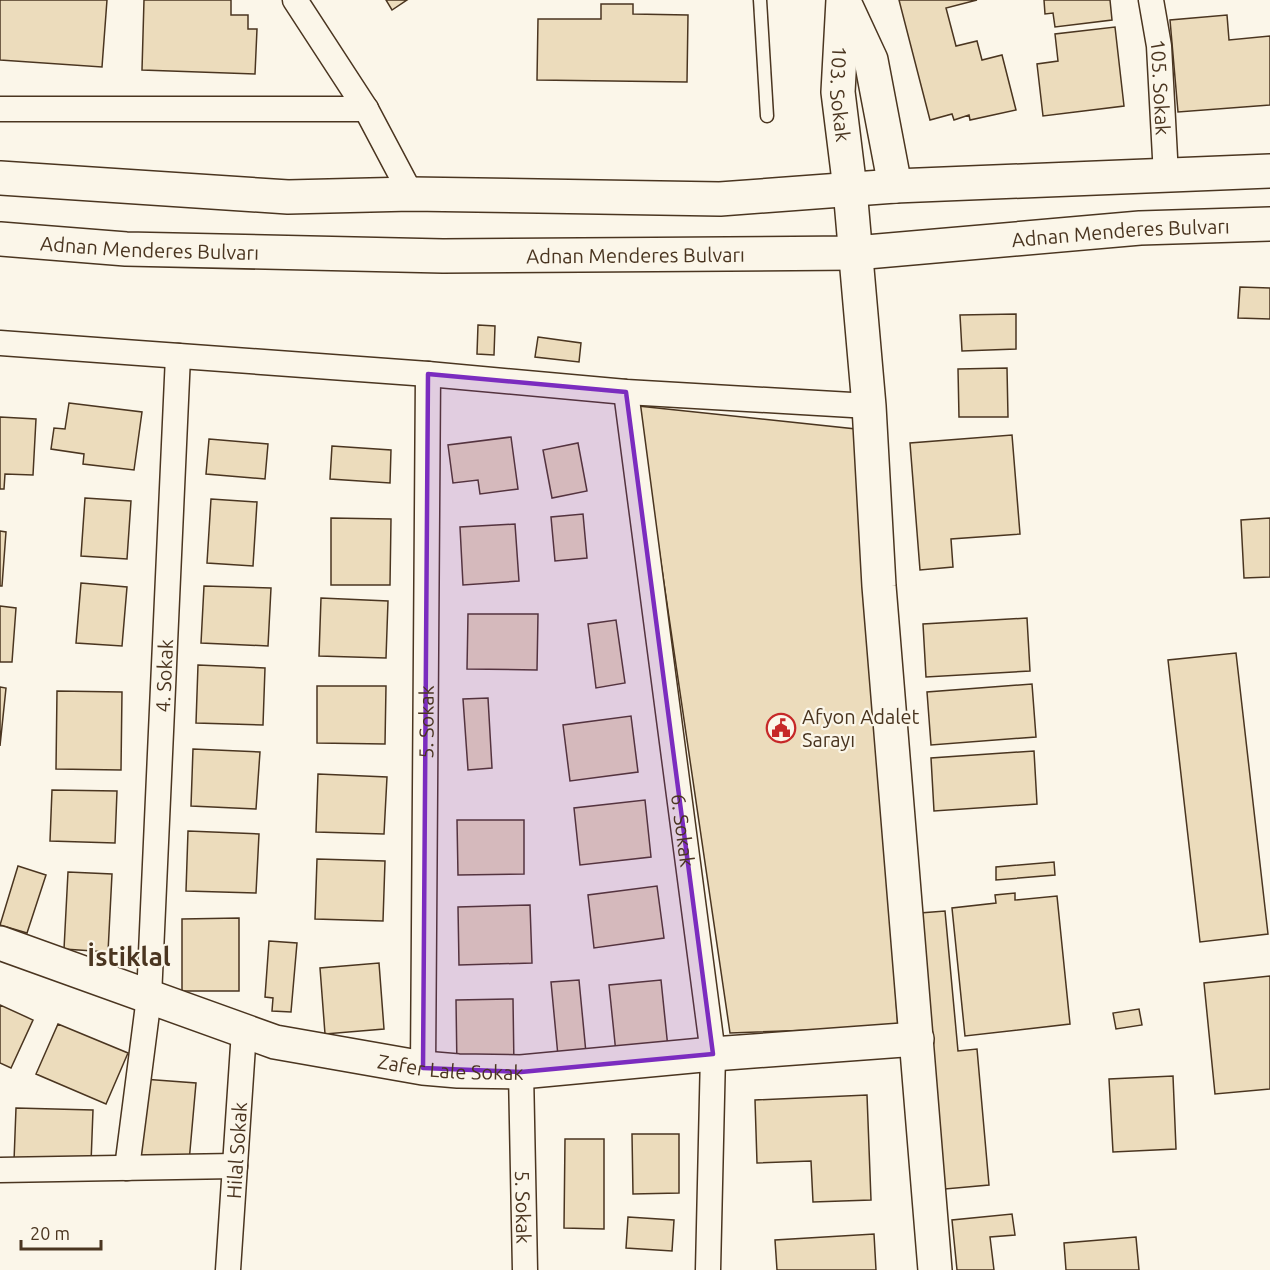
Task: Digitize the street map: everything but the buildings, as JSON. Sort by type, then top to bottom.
[{"type":"main road","points":[[843,0],[872,60],[895,186]]},
{"type":"main road","name":"103. Sokak","points":[[843,0],[838,92],[850,189],[869,406],[879,586],[935,1270]]},
{"type":"main road","points":[[0,178],[288,197],[411,194],[720,199],[895,186],[1270,171]]},
{"type":"main road","name":"Adnan Menderes Bulvarı","points":[[0,239],[126,249],[443,256],[855,253],[1140,228],[1270,224]]},
{"type":"main road","name":"Zafer Lale Sokak","points":[[0,943],[275,1042],[423,1068],[520,1072],[713,1054],[917,1039]]},
{"type":"street","points":[[295,0],[366,109],[411,194]]},
{"type":"street","name":"105. Sokak","points":[[1151,0],[1159,46],[1166,176]]},
{"type":"street","points":[[0,109],[366,109]]},
{"type":"street","points":[[0,344],[428,374],[626,392],[869,406]]},
{"type":"street","name":"4. Sokak","points":[[127,1168],[149,996],[178,356]]},
{"type":"street","name":"5. Sokak","points":[[423,1068],[428,374]]},
{"type":"street","name":"6. Sokak","points":[[626,392],[713,1054],[708,1270]]},
{"type":"street","name":"Hilal Sokak","points":[[228,1270],[244,1031]]},
{"type":"street","name":"5. Sokak","points":[[520,1072],[525,1270]]},
{"type":"street","points":[[0,1170],[235,1166]]},
{"type":"lane","points":[[760,0],[767,116]]},
{"type":"highlighted area","points":[[428,374],[626,392],[713,1054],[521,1072],[423,1068]]},
{"type":"place","name":"Afyon Adalet Sarayı","points":[[781,728]]},
{"type":"district","name":"İstiklal","points":[[129,956]]}]
